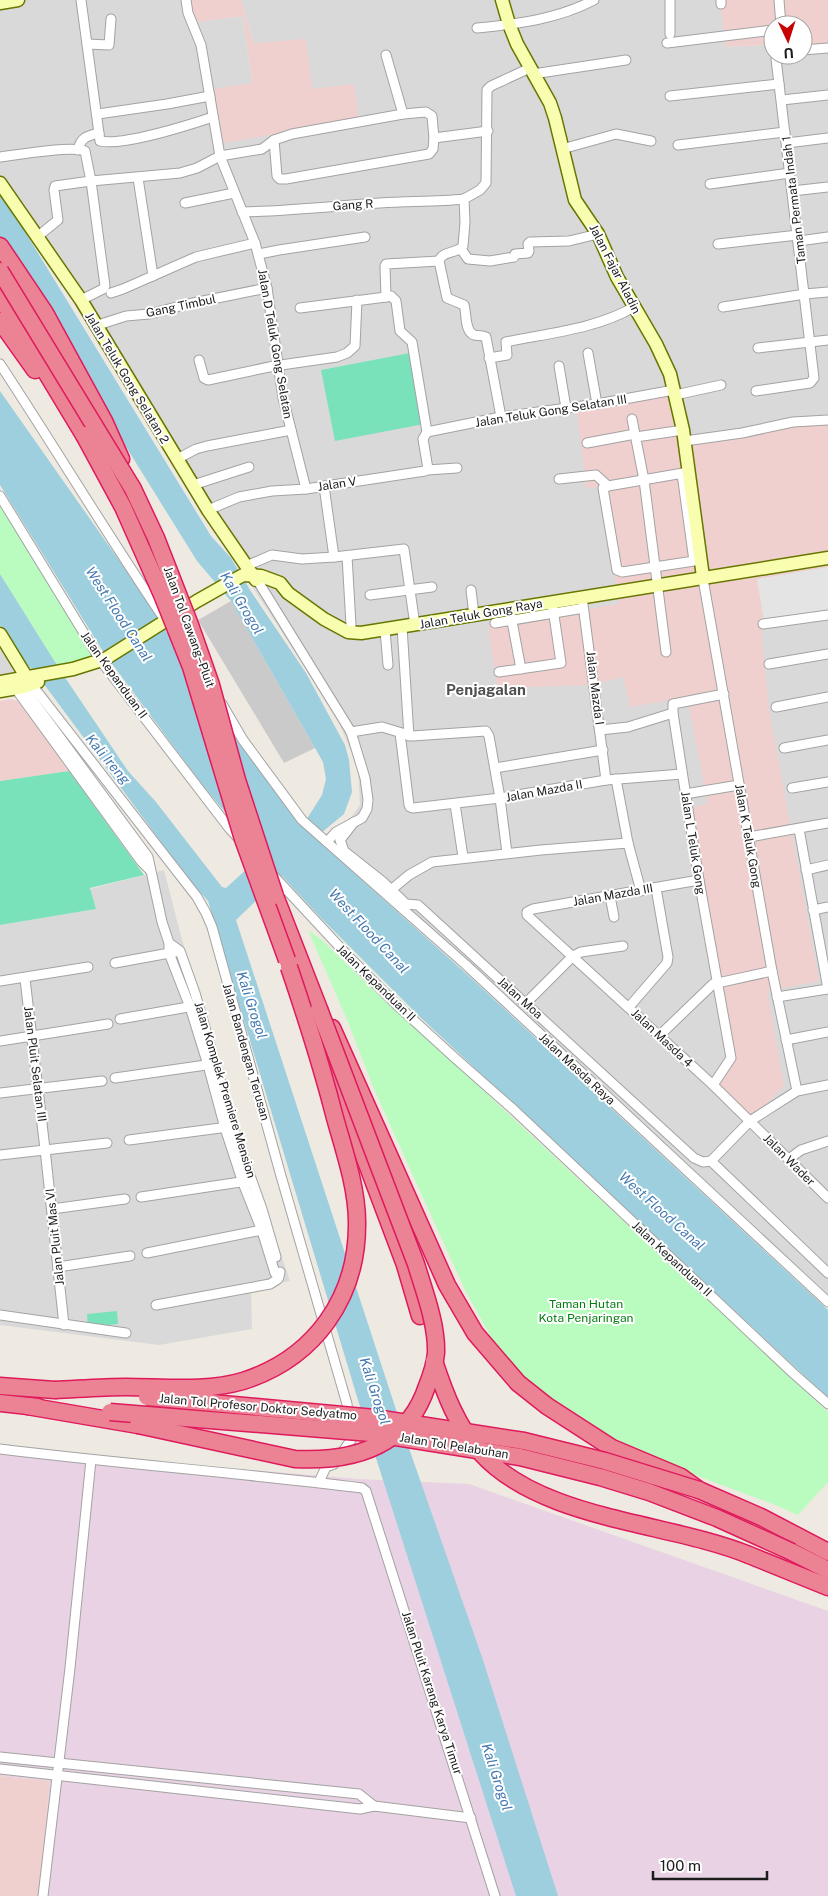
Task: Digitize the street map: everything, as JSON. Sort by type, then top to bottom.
[{"type":"highway","points":[[0,246],[46,313],[104,421],[133,489]]},
{"type":"highway","name":"Jalan Tol Cawang–Pluit","points":[[0,271],[133,489],[156,538],[201,656],[274,896],[319,1010]]},
{"type":"highway","name":"Jalan Tol Cawang–Pluit","points":[[0,296],[90,446],[123,507],[158,584],[191,668],[243,839],[287,961]]},
{"type":"highway","points":[[0,321],[16,346],[72,417]]},
{"type":"highway","points":[[0,1386],[54,1390],[126,1387],[182,1388],[221,1385],[242,1381],[264,1373],[313,1340],[325,1326],[344,1295],[356,1248],[357,1221],[355,1202],[340,1136],[311,1029],[287,961]]},
{"type":"highway","points":[[287,961],[299,984],[405,1265],[448,1402],[459,1423],[480,1453],[507,1476],[537,1494],[568,1505],[708,1541],[750,1555],[828,1588]]},
{"type":"highway","points":[[27,1406],[138,1426],[295,1459],[318,1460],[339,1458],[375,1448],[401,1429],[413,1415],[424,1398],[436,1355],[436,1343],[429,1312],[416,1264],[319,1010]]},
{"type":"highway","points":[[319,1010],[333,1029],[427,1242],[447,1284],[475,1333],[518,1383],[555,1411],[612,1448],[681,1477],[699,1490]]},
{"type":"highway","name":"Jalan Tol Profesor Doktor Sedyatmo","points":[[54,1390],[312,1411],[444,1428],[542,1445],[605,1461],[699,1490],[761,1516],[828,1552]]},
{"type":"highway","name":"Jalan Tol Pelabuhan","points":[[0,1403],[371,1433],[520,1457],[600,1477],[649,1492],[717,1518],[828,1570]]},
{"type":"street","points":[[0,3],[18,0]]},
{"type":"street","points":[[81,0],[98,114],[99,139],[101,141],[121,141],[213,117]]},
{"type":"street","name":"Jalan D Teluk Gong Selatan","points":[[186,0],[188,13],[201,45],[220,156],[255,243],[267,288],[283,398],[306,489]]},
{"type":"street","name":"Jalan Fajar Aladin","points":[[502,0],[509,24],[550,103],[572,192],[597,233],[617,278],[667,367],[675,392],[684,435],[686,473],[703,578]]},
{"type":"street","points":[[477,28],[545,18],[572,11],[594,0]]},
{"type":"street","points":[[670,0],[669,38],[763,31]]},
{"type":"street","points":[[779,0],[781,15]]},
{"type":"street","points":[[87,44],[109,45],[111,19]]},
{"type":"street","points":[[813,49],[828,48]]},
{"type":"street","points":[[386,55],[403,114]]},
{"type":"street","points":[[461,250],[464,242],[464,199],[480,190],[486,183],[488,88],[532,71],[626,60]]},
{"type":"street","name":"Taman Permata Indah 1","points":[[756,391],[813,382],[814,378],[778,65]]},
{"type":"street","points":[[670,96],[779,84]]},
{"type":"street","points":[[782,100],[828,95]]},
{"type":"street","points":[[98,114],[210,96]]},
{"type":"street","points":[[37,237],[58,220],[54,188],[91,182],[180,173],[197,168],[220,156],[262,149],[274,140],[308,131],[403,114],[430,113],[432,116],[434,138],[433,149],[429,154],[286,180],[278,176],[274,140]]},
{"type":"street","points":[[434,138],[488,131]]},
{"type":"street","points":[[678,145],[785,132]]},
{"type":"street","points":[[78,150],[81,140],[86,136],[99,133]]},
{"type":"street","points":[[562,148],[616,134],[651,141]]},
{"type":"street","points":[[786,143],[828,138]]},
{"type":"street","points":[[0,157],[42,151],[85,151],[105,286],[103,289],[81,300]]},
{"type":"street","points":[[710,184],[790,173]]},
{"type":"street","points":[[138,178],[153,276]]},
{"type":"street","name":"Jalan Teluk Gong Selatan 2","points":[[0,182],[81,300],[95,326],[251,577]]},
{"type":"street","points":[[792,191],[828,187]]},
{"type":"street","points":[[185,203],[234,193]]},
{"type":"street","name":"Gang R","points":[[242,212],[280,212],[345,205],[441,202],[464,199]]},
{"type":"street","points":[[461,250],[468,259],[490,261],[514,257],[515,254],[528,253],[528,244],[530,242],[569,241],[597,233]]},
{"type":"street","points":[[553,238],[597,233]]},
{"type":"street","points":[[258,254],[365,237]]},
{"type":"street","points":[[718,244],[828,237]]},
{"type":"street","points":[[111,293],[196,257],[255,243]]},
{"type":"street","points":[[461,250],[444,255],[440,260],[445,294],[447,298],[464,305],[468,328],[471,333],[475,336],[486,337],[501,417]]},
{"type":"street","points":[[386,297],[385,265],[408,261],[440,260]]},
{"type":"street","name":"Gang Timbul","points":[[95,326],[126,316],[149,314],[267,288]]},
{"type":"street","points":[[723,307],[828,292]]},
{"type":"street","points":[[300,308],[391,296],[396,301],[400,330],[412,342],[427,432],[423,439],[427,470]]},
{"type":"street","points":[[199,360],[204,378],[208,380],[337,357],[348,353],[355,346],[357,300]]},
{"type":"street","points":[[489,358],[507,355],[506,342],[558,333],[622,314],[634,307]]},
{"type":"street","points":[[758,348],[828,340]]},
{"type":"street","points":[[588,353],[597,404]]},
{"type":"street","name":"Jalan Masda Raya","points":[[0,364],[126,563],[172,619],[202,664],[202,672],[243,740],[302,820],[465,964],[828,1302]]},
{"type":"street","points":[[559,366],[566,408]]},
{"type":"street","name":"Jalan Teluk Gong Selatan III","points":[[427,432],[501,417],[721,385]]},
{"type":"street","points":[[632,419],[644,480],[666,652]]},
{"type":"street","points":[[587,444],[635,436],[742,433],[793,422],[828,420]]},
{"type":"street","points":[[177,459],[207,446],[291,430]]},
{"type":"street","points":[[193,485],[248,467]]},
{"type":"street","name":"Jalan V","points":[[208,510],[239,497],[272,491],[306,489],[427,470],[457,468]]},
{"type":"street","points":[[686,473],[694,561],[622,572],[617,570],[603,489],[608,486],[644,480],[686,473]]},
{"type":"street","points":[[559,479],[596,475],[608,486]]},
{"type":"street","points":[[324,486],[334,557]]},
{"type":"street","name":"Jalan Kepanduan II","points":[[0,496],[105,662],[229,828],[349,957],[398,1006],[514,1110],[828,1404]]},
{"type":"street","points":[[0,691],[22,682],[92,671],[172,619],[221,591],[251,577],[272,555],[302,559],[404,549],[415,625]]},
{"type":"street","points":[[347,556],[351,625],[348,632]]},
{"type":"street","name":"Jalan Teluk Gong Raya","points":[[251,577],[280,583],[288,593],[324,619],[348,632],[361,633],[474,615],[511,615],[580,603],[657,586],[828,558]]},
{"type":"street","points":[[251,577],[351,732],[365,778],[368,800],[362,818],[336,832],[325,841]]},
{"type":"street","name":"Jalan K Teluk Gong","points":[[703,578],[772,971],[797,1091]]},
{"type":"street","points":[[370,595],[432,587]]},
{"type":"street","points":[[471,590],[474,615]]},
{"type":"street","name":"Jalan Mazda I","points":[[580,603],[603,750],[641,890]]},
{"type":"street","points":[[499,672],[561,664],[552,608]]},
{"type":"street","points":[[495,623],[511,615],[521,669]]},
{"type":"street","points":[[763,624],[828,615]]},
{"type":"street","points":[[402,627],[405,735]]},
{"type":"street","points":[[385,630],[388,665]]},
{"type":"street","points":[[0,634],[22,682]]},
{"type":"street","points":[[769,664],[828,654]]},
{"type":"street","name":"Jalan Komplek Premiere Mension","points":[[22,682],[57,738],[143,857],[150,870],[162,922],[169,942],[169,953],[194,1005]]},
{"type":"street","name":"Jalan Bandengan Terusan","points":[[22,682],[197,897],[206,913],[347,1404],[351,1440],[325,1473]]},
{"type":"street","points":[[600,730],[628,727],[673,709],[724,694]]},
{"type":"street","points":[[776,708],[828,697]]},
{"type":"street","name":"Jalan L Teluk Gong","points":[[673,709],[699,880],[731,1058],[713,1085]]},
{"type":"street","points":[[351,732],[382,727],[405,735],[486,731],[489,736],[496,768],[507,853]]},
{"type":"street","name":"Jalan Mazda II","points":[[405,735],[409,805],[413,808],[500,798],[611,780],[682,774]]},
{"type":"street","points":[[784,748],[828,740]]},
{"type":"street","points":[[496,768],[603,750]]},
{"type":"street","points":[[792,788],[828,782]]},
{"type":"street","points":[[685,794],[739,785]]},
{"type":"street","points":[[455,804],[463,857]]},
{"type":"street","name":"Jalan Moa","points":[[354,822],[340,840],[342,848],[406,904],[417,904],[694,1158],[703,1162],[711,1161],[828,1273]]},
{"type":"street","points":[[749,837],[828,823]]},
{"type":"street","points":[[777,997],[828,989],[824,949],[813,910],[799,829]]},
{"type":"street","points":[[391,890],[432,862],[463,857],[628,844]]},
{"type":"street","points":[[806,870],[828,865]]},
{"type":"street","name":"Jalan Mazda III","points":[[527,912],[534,909],[699,880]]},
{"type":"street","points":[[629,1007],[667,963],[656,888]]},
{"type":"street","points":[[610,896],[614,917]]},
{"type":"street","points":[[813,910],[828,907]]},
{"type":"street","name":"Jalan Masda 4","points":[[527,912],[528,917],[660,1035],[750,1121]]},
{"type":"street","points":[[169,942],[180,951]]},
{"type":"street","points":[[526,1003],[573,956],[581,952],[623,946]]},
{"type":"street","points":[[115,963],[180,951]]},
{"type":"street","name":"Jalan Komplek Premiere Mension","points":[[180,951],[243,1183],[265,1230]]},
{"type":"street","points":[[0,982],[88,967]]},
{"type":"street","points":[[660,1035],[703,992],[717,981],[772,971]]},
{"type":"street","name":"Jalan Pluit Selatan III","points":[[24,979],[46,1149]]},
{"type":"street","points":[[120,1019],[194,1005]]},
{"type":"street","points":[[0,1041],[108,1024]]},
{"type":"street","points":[[786,1040],[828,1032]]},
{"type":"street","points":[[115,1078],[212,1064]]},
{"type":"street","points":[[0,1093],[102,1081]]},
{"type":"street","points":[[711,1161],[750,1121],[797,1091],[828,1085]]},
{"type":"street","name":"Jalan Wader","points":[[750,1121],[828,1198]]},
{"type":"street","points":[[129,1140],[229,1126]]},
{"type":"street","name":"Jalan Komplek Premiere Mension","points":[[156,1305],[262,1286],[273,1283],[278,1274],[252,1180],[229,1126]]},
{"type":"street","points":[[789,1159],[801,1150],[828,1141]]},
{"type":"street","points":[[0,1155],[108,1143]]},
{"type":"street","name":"Jalan Pluit Mas VI","points":[[46,1149],[64,1325]]},
{"type":"street","points":[[141,1197],[243,1183],[252,1180]]},
{"type":"street","points":[[52,1210],[125,1199]]},
{"type":"street","points":[[147,1253],[265,1230]]},
{"type":"street","points":[[58,1267],[130,1256]]},
{"type":"street","points":[[0,1315],[126,1333]]},
{"type":"street","points":[[0,1449],[91,1460],[325,1473]]},
{"type":"street","points":[[43,1896],[91,1460]]},
{"type":"street","name":"Jalan Pluit Karang Karya Timur","points":[[325,1473],[366,1491],[495,1896]]},
{"type":"street","points":[[0,1757],[359,1794],[374,1806]]},
{"type":"street","points":[[0,1768],[360,1809],[374,1806],[471,1818]]},
{"type":"shaded area","points":[[187,0],[189,23],[243,16],[252,83],[312,89],[253,43],[241,0],[720,0],[725,47],[763,45],[763,65],[813,65],[813,50],[828,48],[828,1294],[456,952],[334,847],[337,837],[360,805],[358,768],[335,713],[223,542],[86,318],[0,188],[0,1]]},
{"type":"shaded area","points":[[187,0],[241,0],[253,43],[306,39],[312,89],[354,84],[359,120],[212,145],[206,90],[252,83],[243,16],[189,23]]},
{"type":"shaded area","points":[[720,0],[828,0],[828,48],[813,50],[813,15],[763,15],[763,45],[725,47]]},
{"type":"shaded area","points":[[682,392],[691,442],[828,421],[828,615],[761,628],[769,710],[819,981],[767,991],[784,1086],[753,1118],[717,1083],[735,1059],[691,807],[708,804],[687,697],[630,707],[623,677],[590,685],[532,687],[498,693],[488,625],[619,604],[602,487],[586,488],[577,411]]},
{"type":"shaded area","points":[[828,567],[828,610],[764,621],[757,579]]},
{"type":"shaded area","points":[[231,601],[315,748],[284,763],[198,620]]},
{"type":"shaded area","points":[[0,648],[4,654],[17,676],[0,679]]},
{"type":"shaded area","points":[[11,699],[18,701],[69,771],[0,781],[0,701]]},
{"type":"shaded area","points":[[164,870],[182,940],[240,1132],[290,1281],[251,1289],[252,1329],[159,1345],[0,1325],[0,925],[96,909],[90,889]]},
{"type":"shaded area","points":[[0,1449],[358,1479],[469,1484],[828,1611],[828,1896],[39,1896],[50,1781],[0,1776]]},
{"type":"shaded area","points":[[0,1776],[50,1781],[39,1896],[0,1896]]},
{"type":"green space","points":[[410,353],[424,424],[335,441],[321,370]]},
{"type":"green space","points":[[0,506],[95,658],[60,670],[0,574]]},
{"type":"green space","points":[[69,771],[144,875],[90,888],[96,909],[0,925],[0,781]]},
{"type":"green space","name":"Taman Hutan Kota Penjaringan","points":[[308,930],[323,941],[389,1005],[443,1053],[828,1412],[828,1482],[798,1515],[660,1462],[616,1442],[546,1397],[520,1373],[491,1337],[464,1288],[374,1089],[348,1022]]},
{"type":"green space","points":[[117,1311],[118,1324],[88,1327],[87,1314]]},
{"type":"water","points":[[0,191],[211,536],[231,558],[250,590],[306,673],[345,745],[349,760],[352,792],[344,814],[315,838],[470,977],[828,1310],[828,1398],[419,1016],[320,917],[282,876],[236,920],[404,1434],[483,1660],[558,1896],[516,1896],[367,1430],[208,901],[190,881],[35,672],[24,662],[0,625],[0,574],[60,670],[128,771],[156,802],[222,887],[226,888],[261,856],[201,783],[104,653],[0,485],[0,391],[135,583],[274,790],[303,825],[322,795],[326,779],[323,762],[231,601],[197,561],[0,244]]},
{"type":"district","name":"Penjagalan","points":[[486,690]]},
{"type":"water label","name":"Kali Grogol","points":[[242,603]]},
{"type":"water label","name":"West Flood Canal","points":[[119,614]]},
{"type":"water label","name":"Kali Ireng","points":[[108,759]]},
{"type":"water label","name":"West Flood Canal","points":[[369,931]]},
{"type":"water label","name":"Kali Grogol","points":[[252,1005]]},
{"type":"water label","name":"West Flood Canal","points":[[662,1211]]},
{"type":"water label","name":"Kali Grogol","points":[[375,1391]]},
{"type":"water label","name":"Kali Grogol","points":[[497,1777]]}]
